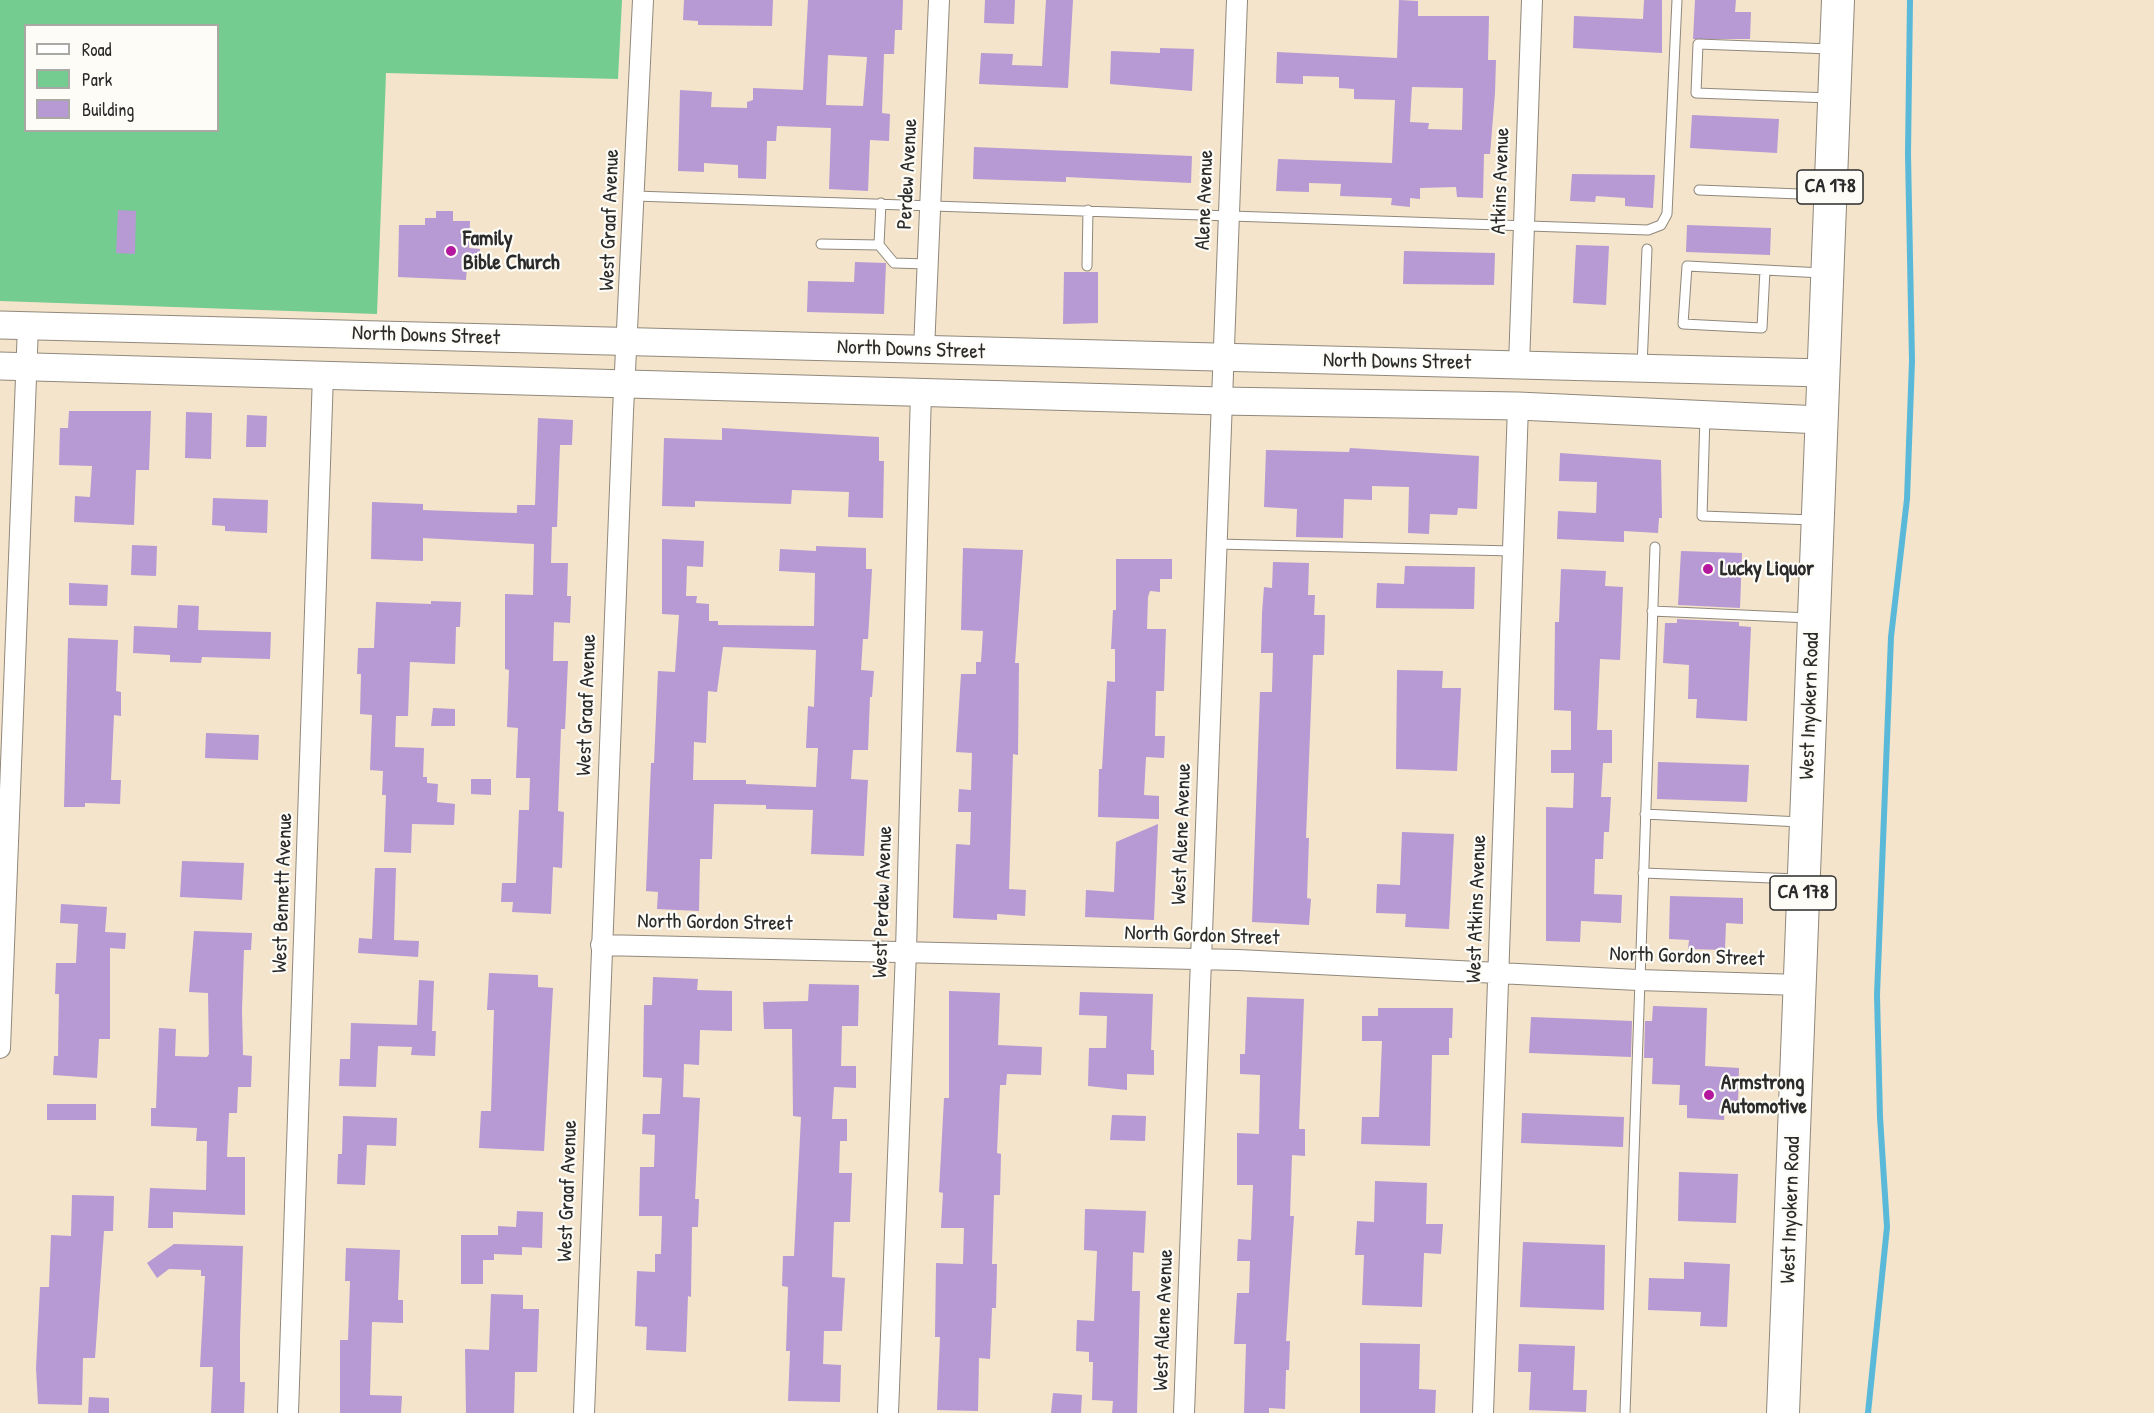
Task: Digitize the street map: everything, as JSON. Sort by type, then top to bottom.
[{"type":"main road","name":"West Inyokern Road","points":[[1783,1413],[1838,0]]},
{"type":"street","name":"West Graaf Avenue","points":[[584,1413],[601,945],[644,0]]},
{"type":"street","name":"Perdew Avenue","points":[[924,350],[939,0]]},
{"type":"street","name":"Alene Avenue","points":[[1221,401],[1237,0]]},
{"type":"street","name":"Atkins Avenue","points":[[1519,365],[1532,0]]},
{"type":"street","name":"North Downs Street","points":[[0,325],[1222,359],[1823,373]]},
{"type":"street","points":[[0,1048],[28,326]]},
{"type":"street","name":"North Downs Street","points":[[0,366],[1221,401],[1518,406],[1821,420]]},
{"type":"street","name":"West Bennett Avenue","points":[[288,1413],[323,374]]},
{"type":"street","name":"West Perdew Avenue","points":[[888,1413],[906,951],[921,392]]},
{"type":"street","name":"West Alene Avenue","points":[[1184,1413],[1221,401]]},
{"type":"street","name":"West Atkins Avenue","points":[[1483,1413],[1518,406]]},
{"type":"street","name":"North Gordon Street","points":[[601,945],[1202,960],[1800,985]]},
{"type":"lane","points":[[635,196],[1648,230],[1661,225],[1667,214],[1677,0]]},
{"type":"lane","points":[[1834,98],[1696,93],[1698,44],[1836,49]]},
{"type":"lane","points":[[1699,190],[1830,196]]},
{"type":"lane","points":[[881,203],[879,245],[894,263],[927,264]]},
{"type":"lane","points":[[1087,266],[1088,210]]},
{"type":"lane","points":[[821,244],[879,245]]},
{"type":"lane","points":[[1642,368],[1647,249]]},
{"type":"lane","points":[[1765,270],[1762,328],[1683,324],[1687,266],[1827,273]]},
{"type":"lane","points":[[1705,414],[1702,516],[1816,520]]},
{"type":"lane","points":[[1216,544],[1513,551]]},
{"type":"lane","points":[[1625,1413],[1638,980],[1655,547]]},
{"type":"lane","points":[[1652,611],[1813,618]]},
{"type":"lane","points":[[1645,814],[1806,822]]},
{"type":"lane","points":[[1643,873],[1804,879]]},
{"type":"green space","points":[[0,0],[622,0],[618,79],[386,73],[377,314],[0,301]]},
{"type":"building","points":[[684,0],[773,0],[772,26],[698,25],[698,21],[683,20]]},
{"type":"building","points":[[808,0],[903,0],[902,30],[895,30],[894,54],[884,54],[882,113],[890,114],[889,141],[870,140],[868,191],[829,189],[831,128],[777,126],[776,141],[767,141],[766,179],[738,178],[738,165],[704,163],[704,172],[678,171],[680,90],[712,92],[711,107],[747,108],[747,102],[753,100],[753,88],[803,90]],"holes":[[[828,55],[867,57],[863,106],[826,105]]]},
{"type":"building","points":[[985,0],[1015,0],[1014,24],[984,23]]},
{"type":"building","points":[[1046,0],[1073,0],[1068,88],[979,84],[981,53],[1013,54],[1012,65],[1042,66]]},
{"type":"building","points":[[1399,0],[1418,1],[1418,16],[1489,16],[1488,60],[1496,60],[1495,93],[1490,154],[1484,154],[1483,198],[1457,197],[1456,187],[1420,188],[1420,199],[1410,198],[1410,207],[1391,205],[1392,198],[1340,196],[1341,184],[1309,183],[1309,192],[1276,191],[1278,159],[1392,163],[1395,100],[1354,99],[1354,89],[1339,88],[1339,77],[1303,76],[1303,84],[1276,83],[1277,52],[1397,58]],"holes":[[[1412,87],[1463,88],[1462,130],[1428,129],[1429,123],[1410,122]]]},
{"type":"building","points":[[1644,0],[1662,0],[1662,53],[1573,48],[1574,16],[1643,19]]},
{"type":"building","points":[[1695,0],[1736,0],[1735,12],[1751,12],[1750,39],[1693,39]]},
{"type":"building","points":[[1160,48],[1194,49],[1192,91],[1110,84],[1111,51],[1160,53]]},
{"type":"building","points":[[1692,115],[1779,119],[1777,153],[1690,148]]},
{"type":"building","points":[[974,147],[1192,156],[1191,183],[1066,177],[1066,182],[973,179]]},
{"type":"building","points":[[1572,174],[1655,175],[1653,208],[1625,206],[1625,198],[1596,196],[1595,202],[1570,201]]},
{"type":"building","points":[[118,210],[136,211],[135,254],[116,253]]},
{"type":"building","points":[[436,211],[453,211],[453,221],[470,221],[469,248],[480,249],[479,266],[467,266],[466,280],[398,277],[399,225],[425,225],[425,218],[436,218]]},
{"type":"building","points":[[1687,225],[1771,228],[1770,255],[1686,252]]},
{"type":"building","points":[[1576,245],[1609,246],[1606,305],[1573,303]]},
{"type":"building","points":[[1404,251],[1495,253],[1494,285],[1403,284]]},
{"type":"building","points":[[855,262],[886,263],[884,314],[807,312],[808,281],[854,282]]},
{"type":"building","points":[[1064,272],[1098,272],[1098,323],[1063,324]]},
{"type":"building","points":[[69,411],[151,411],[149,470],[136,470],[134,525],[74,522],[75,496],[90,497],[92,466],[59,465],[60,428],[68,428]]},
{"type":"building","points":[[186,412],[212,413],[211,459],[185,458]]},
{"type":"building","points":[[247,415],[267,416],[266,447],[246,447]]},
{"type":"building","points":[[538,418],[573,420],[572,445],[560,445],[557,527],[552,527],[551,563],[568,563],[567,596],[571,596],[570,623],[554,622],[553,661],[568,661],[565,729],[561,729],[558,811],[564,812],[562,868],[553,867],[551,914],[512,912],[513,902],[501,902],[502,883],[516,883],[519,810],[529,810],[530,778],[516,778],[518,728],[507,727],[509,670],[505,669],[505,594],[533,595],[534,544],[423,538],[423,561],[371,559],[372,502],[423,504],[423,510],[517,513],[517,505],[535,505]]},
{"type":"building","points":[[722,428],[879,437],[879,461],[884,461],[883,518],[848,517],[849,492],[792,490],[791,504],[695,501],[695,507],[662,506],[664,438],[722,440]]},
{"type":"building","points":[[1350,448],[1479,456],[1477,509],[1458,508],[1457,515],[1430,514],[1429,534],[1408,533],[1409,487],[1372,486],[1372,500],[1344,499],[1343,538],[1296,537],[1297,509],[1264,507],[1266,450],[1349,452]]},
{"type":"building","points":[[1560,453],[1661,460],[1662,518],[1659,518],[1658,533],[1624,531],[1624,542],[1557,539],[1558,511],[1596,513],[1597,482],[1559,481]]},
{"type":"building","points":[[213,498],[268,500],[267,533],[225,531],[225,526],[212,525]]},
{"type":"building","points":[[662,539],[704,541],[703,567],[687,566],[686,596],[697,596],[696,603],[709,604],[709,621],[718,621],[718,625],[814,626],[815,573],[779,571],[780,549],[816,551],[816,546],[866,548],[866,569],[872,569],[868,639],[863,639],[861,670],[874,671],[872,697],[870,697],[868,750],[853,750],[851,779],[868,780],[864,856],[811,854],[813,810],[766,809],[766,805],[714,804],[712,859],[700,859],[699,911],[657,909],[658,892],[646,891],[651,763],[654,763],[658,671],[675,672],[679,615],[662,614]],"holes":[[[723,647],[816,650],[814,707],[808,706],[806,748],[818,748],[816,787],[746,784],[746,780],[693,780],[694,742],[706,743],[708,691],[717,692]]]},
{"type":"building","points":[[132,545],[157,546],[156,576],[131,575]]},
{"type":"building","points":[[963,548],[1023,550],[1015,663],[1019,663],[1018,755],[1013,754],[1009,889],[1026,890],[1025,916],[997,914],[997,920],[953,918],[956,844],[970,845],[971,812],[958,812],[959,789],[971,790],[972,753],[956,752],[961,674],[976,674],[976,662],[981,662],[983,631],[961,630]]},
{"type":"building","points":[[1681,551],[1742,553],[1740,608],[1678,605]]},
{"type":"building","points":[[1116,559],[1172,559],[1172,579],[1160,579],[1160,592],[1150,591],[1148,597],[1147,629],[1166,629],[1164,691],[1156,691],[1155,736],[1165,736],[1164,758],[1146,757],[1144,795],[1159,796],[1159,819],[1098,817],[1099,769],[1102,769],[1107,681],[1115,682],[1115,649],[1111,649],[1113,610],[1116,610]]},
{"type":"building","points":[[1273,562],[1309,563],[1308,595],[1315,595],[1314,615],[1325,615],[1324,655],[1313,655],[1306,838],[1309,838],[1307,898],[1311,899],[1309,925],[1252,922],[1260,692],[1272,692],[1273,653],[1261,653],[1262,613],[1264,587],[1272,588]]},
{"type":"building","points":[[1405,566],[1475,567],[1474,609],[1376,608],[1377,583],[1404,584]]},
{"type":"building","points":[[1561,569],[1606,571],[1605,586],[1623,587],[1620,660],[1600,659],[1597,730],[1612,730],[1612,763],[1603,763],[1601,797],[1611,797],[1609,832],[1604,832],[1603,859],[1595,859],[1594,894],[1622,895],[1621,923],[1581,921],[1580,942],[1546,941],[1546,807],[1573,808],[1574,773],[1551,773],[1551,750],[1571,750],[1571,711],[1554,710],[1555,622],[1559,622]]},
{"type":"building","points":[[69,583],[108,585],[107,606],[69,605]]},
{"type":"building","points":[[431,601],[461,602],[460,627],[456,627],[455,664],[410,662],[408,716],[396,716],[395,747],[424,748],[423,777],[427,777],[427,783],[438,784],[437,802],[455,804],[454,825],[412,824],[411,853],[384,852],[386,795],[382,795],[383,771],[370,770],[372,715],[360,714],[361,674],[357,674],[358,648],[374,648],[376,602],[431,604]]},
{"type":"building","points":[[178,605],[199,606],[198,630],[271,632],[270,659],[202,657],[201,663],[170,662],[170,655],[133,653],[134,626],[177,628]]},
{"type":"building","points":[[1677,619],[1739,622],[1739,626],[1751,627],[1747,721],[1696,718],[1697,699],[1688,699],[1689,665],[1663,663],[1665,623],[1677,623]]},
{"type":"building","points":[[68,638],[118,640],[116,691],[121,692],[121,716],[114,715],[111,780],[121,780],[120,804],[85,803],[85,807],[64,807]]},
{"type":"building","points":[[1397,670],[1443,671],[1442,688],[1461,688],[1457,771],[1396,769]]},
{"type":"building","points":[[433,708],[455,709],[455,726],[431,726]]},
{"type":"building","points":[[206,733],[259,735],[258,760],[205,758]]},
{"type":"building","points":[[1658,762],[1749,765],[1747,802],[1657,799]]},
{"type":"building","points":[[471,779],[491,779],[491,795],[471,794]]},
{"type":"building","points":[[1158,824],[1154,920],[1085,917],[1086,890],[1114,892],[1116,842]]},
{"type":"building","points":[[1402,832],[1454,834],[1449,929],[1405,927],[1406,914],[1376,913],[1377,884],[1400,885]]},
{"type":"building","points":[[182,861],[244,863],[242,900],[180,897]]},
{"type":"building","points":[[375,868],[396,868],[394,940],[419,941],[418,957],[358,953],[359,938],[372,939]]},
{"type":"building","points":[[1670,896],[1743,898],[1743,924],[1726,923],[1725,950],[1688,949],[1689,940],[1669,939]]},
{"type":"building","points":[[61,904],[107,907],[105,932],[126,933],[125,949],[110,948],[110,1039],[99,1039],[97,1078],[53,1075],[54,1056],[58,1056],[59,994],[55,994],[56,963],[76,963],[78,924],[60,923]]},
{"type":"building","points":[[194,931],[252,933],[251,950],[244,950],[242,1010],[243,1055],[252,1056],[251,1087],[238,1087],[237,1113],[229,1113],[227,1157],[245,1157],[245,1215],[173,1212],[173,1228],[148,1228],[150,1188],[206,1190],[207,1141],[196,1141],[197,1128],[151,1126],[151,1108],[156,1108],[159,1028],[176,1029],[175,1056],[207,1057],[209,1054],[208,993],[189,992]]},
{"type":"building","points":[[489,973],[538,975],[538,987],[553,988],[544,1151],[479,1148],[481,1111],[491,1111],[494,1010],[487,1010]]},
{"type":"building","points":[[653,977],[698,979],[697,990],[732,991],[732,1031],[700,1030],[699,1065],[684,1064],[683,1097],[700,1098],[695,1199],[699,1199],[698,1227],[692,1227],[691,1297],[688,1296],[686,1352],[646,1350],[647,1327],[635,1326],[637,1271],[655,1272],[655,1254],[661,1254],[662,1216],[639,1216],[640,1167],[654,1167],[655,1135],[642,1134],[643,1114],[660,1114],[662,1078],[643,1077],[644,1005],[652,1005]]},
{"type":"building","points":[[419,980],[434,981],[432,1031],[436,1031],[435,1056],[411,1055],[412,1047],[378,1046],[376,1087],[339,1086],[340,1059],[350,1059],[351,1023],[417,1025]]},
{"type":"building","points":[[809,984],[859,985],[858,1026],[842,1026],[841,1066],[856,1066],[856,1088],[834,1087],[832,1119],[847,1119],[847,1141],[840,1141],[839,1173],[852,1173],[850,1222],[834,1222],[832,1277],[845,1278],[842,1331],[824,1331],[823,1364],[841,1365],[840,1402],[788,1401],[790,1351],[786,1351],[788,1287],[782,1286],[783,1256],[794,1256],[801,1117],[793,1116],[792,1029],[764,1029],[763,1002],[808,1001]]},
{"type":"building","points":[[949,991],[1000,993],[998,1045],[1042,1047],[1041,1075],[1007,1074],[1006,1085],[1000,1085],[997,1153],[1001,1154],[1000,1195],[994,1195],[992,1264],[997,1264],[996,1308],[992,1308],[990,1359],[979,1358],[978,1411],[937,1410],[940,1337],[935,1337],[936,1263],[963,1264],[964,1228],[941,1228],[943,1193],[939,1192],[944,1098],[949,1098]]},
{"type":"building","points":[[1080,992],[1153,994],[1151,1050],[1154,1050],[1154,1075],[1127,1074],[1127,1090],[1088,1086],[1089,1048],[1106,1048],[1107,1016],[1079,1015]]},
{"type":"building","points":[[1247,997],[1304,999],[1299,1129],[1305,1129],[1305,1156],[1292,1155],[1290,1216],[1294,1216],[1286,1341],[1290,1341],[1289,1370],[1286,1370],[1285,1409],[1269,1408],[1269,1413],[1244,1413],[1246,1344],[1234,1344],[1237,1293],[1249,1293],[1250,1261],[1237,1261],[1238,1239],[1251,1240],[1253,1185],[1237,1185],[1237,1133],[1259,1134],[1260,1075],[1240,1074],[1240,1054],[1245,1054]]},
{"type":"building","points":[[1653,1006],[1707,1008],[1705,1066],[1739,1068],[1738,1104],[1725,1104],[1724,1120],[1687,1118],[1687,1105],[1679,1105],[1680,1085],[1652,1084],[1653,1058],[1644,1058],[1645,1021],[1652,1021]]},
{"type":"building","points":[[1378,1008],[1453,1008],[1449,1055],[1432,1055],[1430,1146],[1361,1144],[1362,1117],[1379,1117],[1382,1041],[1362,1041],[1362,1016],[1378,1016]]},
{"type":"building","points":[[1531,1017],[1632,1021],[1631,1057],[1529,1053]]},
{"type":"building","points":[[47,1104],[96,1104],[96,1120],[47,1120]]},
{"type":"building","points":[[1522,1113],[1624,1117],[1623,1147],[1521,1143]]},
{"type":"building","points":[[1112,1115],[1146,1116],[1145,1141],[1110,1140]]},
{"type":"building","points":[[343,1116],[397,1118],[396,1146],[367,1145],[365,1185],[337,1184],[338,1154],[342,1154]]},
{"type":"building","points":[[1679,1172],[1738,1174],[1736,1223],[1678,1221]]},
{"type":"building","points":[[1375,1181],[1427,1183],[1426,1224],[1443,1224],[1441,1254],[1424,1253],[1422,1307],[1362,1305],[1364,1255],[1355,1255],[1357,1221],[1374,1222]]},
{"type":"building","points":[[72,1195],[114,1196],[113,1231],[104,1231],[95,1358],[83,1358],[82,1405],[38,1404],[36,1368],[40,1287],[49,1287],[51,1235],[71,1236]]},
{"type":"building","points":[[1085,1209],[1146,1211],[1144,1253],[1133,1252],[1132,1291],[1140,1291],[1137,1413],[1112,1413],[1113,1401],[1092,1400],[1093,1362],[1089,1362],[1089,1352],[1076,1351],[1077,1320],[1094,1321],[1097,1251],[1084,1250]]},
{"type":"building","points":[[517,1211],[543,1212],[542,1248],[522,1247],[522,1255],[494,1254],[494,1260],[483,1260],[483,1284],[461,1284],[461,1235],[498,1235],[498,1226],[516,1227]]},
{"type":"building","points":[[1523,1242],[1605,1245],[1604,1310],[1520,1307]]},
{"type":"building","points":[[174,1244],[243,1246],[240,1382],[245,1382],[244,1413],[211,1413],[213,1367],[200,1367],[205,1276],[201,1276],[201,1270],[169,1269],[157,1278],[147,1263]]},
{"type":"building","points":[[346,1248],[400,1250],[398,1300],[403,1300],[403,1323],[372,1322],[370,1395],[402,1396],[401,1413],[340,1413],[340,1340],[348,1340],[350,1281],[345,1281]]},
{"type":"building","points":[[1684,1262],[1730,1264],[1727,1327],[1700,1326],[1701,1312],[1648,1310],[1649,1278],[1684,1279]]},
{"type":"building","points":[[491,1294],[523,1295],[523,1309],[539,1309],[537,1372],[515,1372],[514,1413],[466,1413],[465,1349],[489,1350]]},
{"type":"building","points":[[1360,1343],[1420,1344],[1419,1389],[1436,1390],[1435,1413],[1360,1413]]},
{"type":"building","points":[[1519,1344],[1575,1346],[1573,1390],[1587,1390],[1586,1412],[1529,1410],[1531,1372],[1518,1372]]},
{"type":"building","points":[[1053,1393],[1082,1395],[1081,1413],[1051,1413]]},
{"type":"building","points":[[89,1397],[109,1398],[109,1413],[88,1413]]},
{"type":"waterway","points":[[1868,1413],[1887,1227],[1880,1117],[1877,995],[1891,637],[1907,499],[1912,361],[1908,154],[1910,0]]},
{"type":"place","name":"Family Bible Church","points":[[451,251]]},
{"type":"place","name":"Lucky Liquor","points":[[1708,569]]},
{"type":"place","name":"Armstrong Automotive","points":[[1709,1095]]}]
